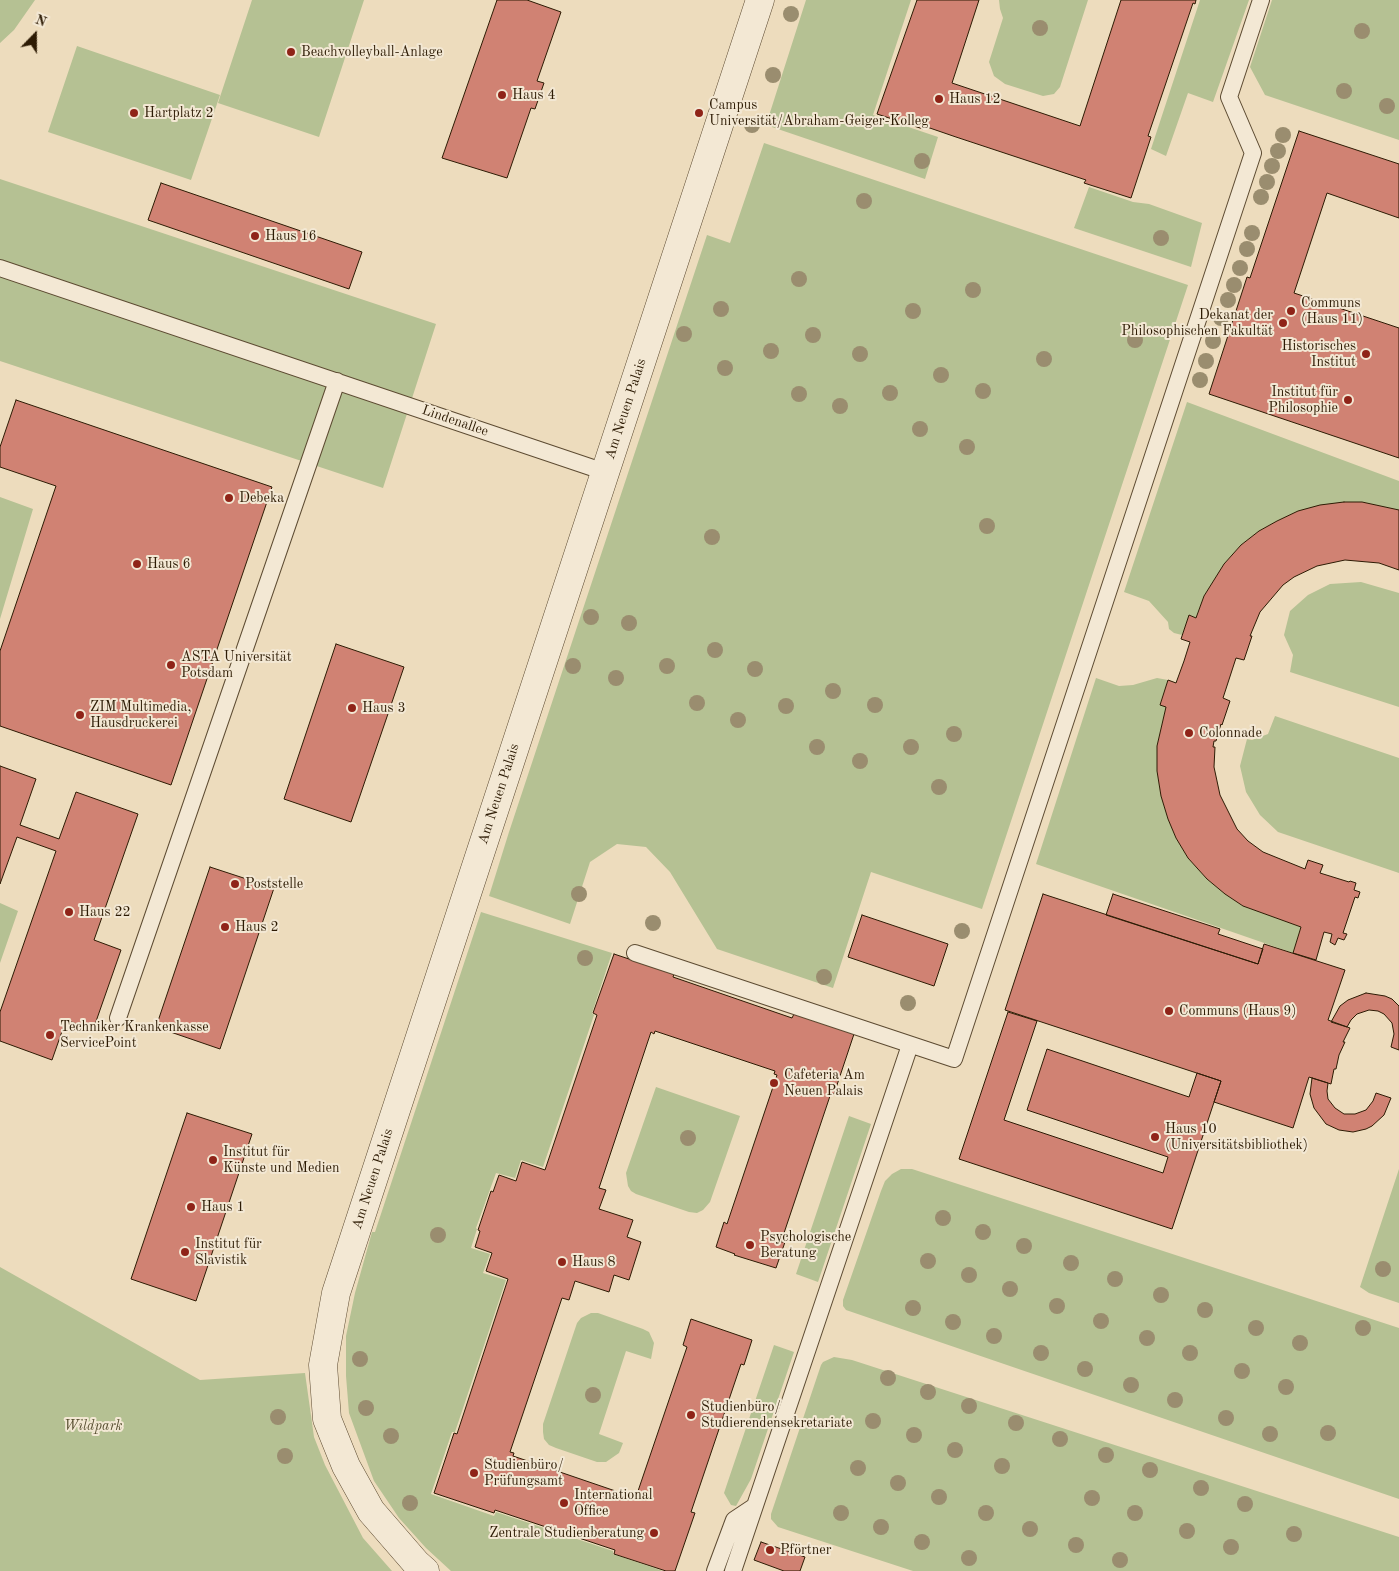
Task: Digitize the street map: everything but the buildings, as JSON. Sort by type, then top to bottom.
[{"type":"street","name":"Am Neuen Palais","points":[[425,1571],[371,1511],[346,1466],[327,1419],[323,1364],[336,1293],[760,0]]},
{"type":"lane","points":[[635,953],[954,1059],[1253,153],[1229,97],[1261,0]]},
{"type":"lane","name":"Lindenallee","points":[[0,268],[605,472]]},
{"type":"lane","points":[[118,1018],[337,381]]},
{"type":"lane","points":[[733,1571],[910,1045]]},
{"type":"lane","points":[[715,1571],[734,1520],[755,1506]]},
{"type":"green space","points":[[0,0],[35,0],[14,30],[0,43]]},
{"type":"green space","name":"Beachvolleyball-Anlage","points":[[252,0],[364,0],[319,137],[218,103]]},
{"type":"green space","points":[[806,0],[911,0],[873,115],[938,137],[925,179],[766,125]]},
{"type":"green space","points":[[999,0],[1088,0],[1060,87],[1054,94],[1043,96],[1005,84],[994,76],[989,62],[1003,18]]},
{"type":"green space","points":[[1200,0],[1249,0],[1213,102],[1188,93],[1166,156],[1151,149]]},
{"type":"green space","points":[[1272,0],[1399,0],[1399,140],[1265,95],[1250,67]]},
{"type":"green space","name":"Hartplatz 2","points":[[77,46],[220,95],[191,180],[48,132]]},
{"type":"green space","points":[[764,143],[1188,285],[982,909],[871,872],[833,988],[717,949],[670,872],[646,847],[617,844],[590,862],[570,924],[489,896],[707,235],[730,243]]},
{"type":"green space","points":[[0,179],[436,324],[383,488],[0,361]]},
{"type":"green space","points":[[1089,187],[1133,202],[1149,204],[1202,223],[1191,267],[1074,228]]},
{"type":"green space","points":[[1187,402],[1399,481],[1399,510],[1362,502],[1298,511],[1277,521],[1259,531],[1241,545],[1224,564],[1204,596],[1196,618],[1190,615],[1182,635],[1174,633],[1169,629],[1168,622],[1149,601],[1124,592]]},
{"type":"green space","points":[[0,497],[33,509],[0,619]]},
{"type":"green space","points":[[1361,582],[1399,593],[1399,707],[1290,672],[1293,655],[1284,635],[1290,611],[1308,595],[1330,584]]},
{"type":"green space","points":[[1096,678],[1119,686],[1133,685],[1157,678],[1168,680],[1160,704],[1166,707],[1157,746],[1157,771],[1161,796],[1176,838],[1188,858],[1207,879],[1225,894],[1243,906],[1301,927],[1293,953],[1036,864]]},
{"type":"green space","points":[[1275,716],[1399,758],[1399,873],[1278,832],[1260,815],[1246,792],[1240,766],[1247,739],[1252,740],[1268,734]]},
{"type":"green space","points":[[0,903],[18,911],[0,963]]},
{"type":"green space","points":[[481,912],[612,953],[592,1013],[594,1015],[543,1167],[521,1160],[515,1178],[496,1173],[476,1228],[471,1248],[490,1254],[483,1273],[506,1280],[455,1432],[452,1432],[431,1494],[494,1516],[496,1512],[613,1551],[613,1554],[663,1571],[451,1571],[426,1548],[399,1518],[374,1481],[349,1413],[346,1376],[346,1336],[355,1293],[372,1232],[375,1232]]},
{"type":"green space","points":[[656,1087],[740,1116],[710,1202],[703,1210],[697,1213],[636,1194],[628,1186],[626,1173]]},
{"type":"green space","points":[[849,1116],[871,1124],[818,1282],[796,1274]]},
{"type":"green space","points":[[901,1169],[912,1169],[1399,1328],[1399,1499],[846,1310],[843,1306],[843,1300],[881,1191],[885,1181]]},
{"type":"green space","points":[[1399,1169],[1399,1303],[1369,1293],[1360,1287]]},
{"type":"green space","name":"Wildpark","points":[[0,1267],[200,1380],[305,1373],[314,1437],[325,1465],[363,1538],[392,1571],[0,1571]]},
{"type":"green space","points":[[591,1313],[598,1313],[643,1329],[649,1332],[654,1343],[651,1359],[626,1351],[599,1434],[623,1443],[619,1453],[606,1462],[597,1462],[549,1445],[544,1439],[543,1432],[543,1424],[577,1323],[581,1318]]},
{"type":"green space","points":[[774,1345],[794,1352],[751,1479],[736,1506],[731,1505],[724,1493]]},
{"type":"green space","points":[[834,1357],[852,1360],[1399,1537],[1399,1571],[913,1571],[778,1527],[771,1519],[771,1514],[821,1365],[823,1362]]},
{"type":"place","name":"Beachvolleyball-Anlage","points":[[291,52]]},
{"type":"place","name":"Haus 4","points":[[502,95]]},
{"type":"place","name":"Haus 12","points":[[939,99]]},
{"type":"place","name":"Hartplatz 2","points":[[134,113]]},
{"type":"place","name":"Campus Universität/Abraham-Geiger-Kolleg","points":[[699,113]]},
{"type":"place","name":"Haus 16","points":[[255,236]]},
{"type":"place","name":"Communs (Haus 11)","points":[[1291,311]]},
{"type":"place","name":"Dekanat der Philosophischen Fakultät","points":[[1283,323]]},
{"type":"place","name":"Historisches Institut","points":[[1366,354]]},
{"type":"place","name":"Institut für Philosophie","points":[[1348,400]]},
{"type":"place","name":"Debeka","points":[[229,498]]},
{"type":"place","name":"Haus 6","points":[[137,564]]},
{"type":"place","name":"ASTA Universität Potsdam","points":[[171,665]]},
{"type":"place","name":"Haus 3","points":[[352,708]]},
{"type":"place","name":"ZIM Multimedia, Hausdruckerei","points":[[80,715]]},
{"type":"place","name":"Colonnade","points":[[1189,733]]},
{"type":"place","name":"Poststelle","points":[[235,884]]},
{"type":"place","name":"Haus 22","points":[[69,912]]},
{"type":"place","name":"Haus 2","points":[[225,927]]},
{"type":"place","name":"Communs (Haus 9)","points":[[1169,1011]]},
{"type":"place","name":"Techniker Krankenkasse ServicePoint","points":[[50,1035]]},
{"type":"place","name":"Cafeteria Am Neuen Palais","points":[[774,1083]]},
{"type":"place","name":"Haus 10 (Universitätsbibliothek)","points":[[1155,1137]]},
{"type":"place","name":"Institut für Künste und Medien","points":[[213,1160]]},
{"type":"place","name":"Haus 1","points":[[191,1207]]},
{"type":"place","name":"Psychologische Beratung","points":[[750,1245]]},
{"type":"place","name":"Institut für Slavistik","points":[[185,1252]]},
{"type":"place","name":"Haus 8","points":[[562,1262]]},
{"type":"place","name":"Studienbüro/ Studierendensekretariate","points":[[691,1415]]},
{"type":"place","name":"Studienbüro/ Prüfungsamt","points":[[474,1473]]},
{"type":"place","name":"International Office","points":[[564,1503]]},
{"type":"place","name":"Zentrale Studienberatung","points":[[654,1533]]},
{"type":"place","name":"Pförtner","points":[[770,1550]]}]
